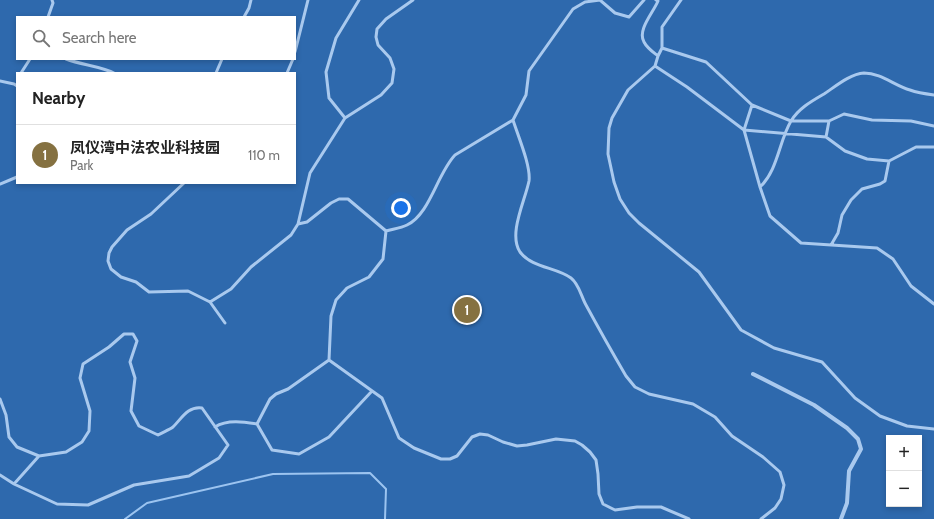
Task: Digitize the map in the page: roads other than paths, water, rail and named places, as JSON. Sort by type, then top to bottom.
[{"type":"street","points":[[753,374],[814,405],[847,428],[858,439],[861,449],[849,470],[847,503],[841,519]]},
{"type":"lane","points":[[48,16],[53,3],[52,0]]},
{"type":"lane","points":[[245,16],[251,0]]},
{"type":"lane","points":[[296,48],[308,0]]},
{"type":"lane","points":[[345,118],[329,98],[326,72],[336,38],[359,0]]},
{"type":"lane","points":[[210,302],[231,289],[251,267],[291,235],[298,224],[310,173],[345,118],[381,94],[392,83],[394,69],[390,58],[378,45],[376,37],[377,29],[386,19],[413,0]]},
{"type":"lane","points":[[386,231],[408,225],[422,214],[447,163],[455,155],[513,120],[526,95],[529,71],[573,9],[584,2],[600,0],[615,13],[629,17],[644,0]]},
{"type":"lane","points":[[656,0],[658,1],[655,8],[642,30],[644,42],[658,56]]},
{"type":"lane","points":[[681,0],[662,27],[662,48],[655,66],[628,90],[612,118],[609,128],[608,154],[614,182],[620,199],[629,213],[699,272],[741,330],[774,348],[822,362],[855,398],[880,416],[907,426],[934,429]]},
{"type":"lane","points":[[662,48],[706,62],[752,105],[791,121],[829,121],[844,114],[872,120],[911,121],[934,126]]},
{"type":"lane","points":[[22,72],[29,60]]},
{"type":"lane","points":[[69,60],[112,72]]},
{"type":"lane","points":[[216,72],[222,60]]},
{"type":"lane","points":[[287,72],[293,60]]},
{"type":"lane","points":[[655,66],[744,130],[826,137],[844,151],[867,159],[889,161],[916,147],[934,147]]},
{"type":"lane","points":[[760,187],[764,183],[774,164],[791,121],[802,108],[853,76],[865,73],[880,77],[909,90],[934,95]]},
{"type":"lane","points":[[0,81],[16,85]]},
{"type":"lane","points":[[752,105],[744,130],[770,216],[801,243],[877,248],[893,259],[912,286],[934,304]]},
{"type":"lane","points":[[513,120],[530,172],[517,226],[516,238],[520,252],[533,263],[559,271],[572,279],[578,285],[585,303],[626,376],[635,387],[649,394],[693,404],[715,417],[732,436],[763,457],[780,472],[784,485],[781,499],[775,508],[761,519]]},
{"type":"lane","points":[[826,137],[829,121]]},
{"type":"lane","points":[[831,245],[838,233],[842,215],[852,200],[862,189],[880,184],[884,181],[889,161]]},
{"type":"lane","points":[[0,184],[16,177]]},
{"type":"lane","points":[[183,184],[151,214],[127,230],[112,247],[109,253],[108,261],[111,269],[121,276],[136,282],[149,292],[188,291],[210,302],[225,323]]},
{"type":"lane","points":[[298,224],[307,222],[332,203],[339,200],[348,199],[386,231]]},
{"type":"lane","points":[[329,360],[331,316],[336,300],[347,288],[369,277],[383,259],[386,231]]},
{"type":"lane","points":[[0,400],[6,415],[9,437],[17,447],[39,456],[66,452],[82,442],[89,431],[90,411],[80,378],[83,364],[109,347],[124,334],[133,334],[137,341],[130,362],[135,378],[131,410],[139,426],[158,435],[172,428],[186,412],[197,407],[202,408],[228,445],[219,458],[189,476],[134,485],[88,505],[57,504],[14,484],[0,475]]},
{"type":"lane","points":[[329,360],[382,398],[399,438],[414,448],[441,459],[450,459],[457,456],[472,437],[480,434],[488,435],[503,442],[517,446],[556,439],[574,441],[582,445],[596,460],[599,494],[603,504],[615,510],[637,507],[661,507],[689,519]]},
{"type":"lane","points":[[257,424],[270,399],[276,394],[288,389],[329,360]]},
{"type":"lane","points":[[215,427],[219,424],[241,421],[257,424],[272,450],[299,454],[329,437],[372,391]]},
{"type":"lane","points":[[14,484],[39,456]]},
{"type":"waterway","points":[[125,519],[147,503],[273,474],[370,473],[386,489],[385,519]]},
{"type":"place","name":"凤仪湾中法农业科技园","points":[[467,310]]}]
